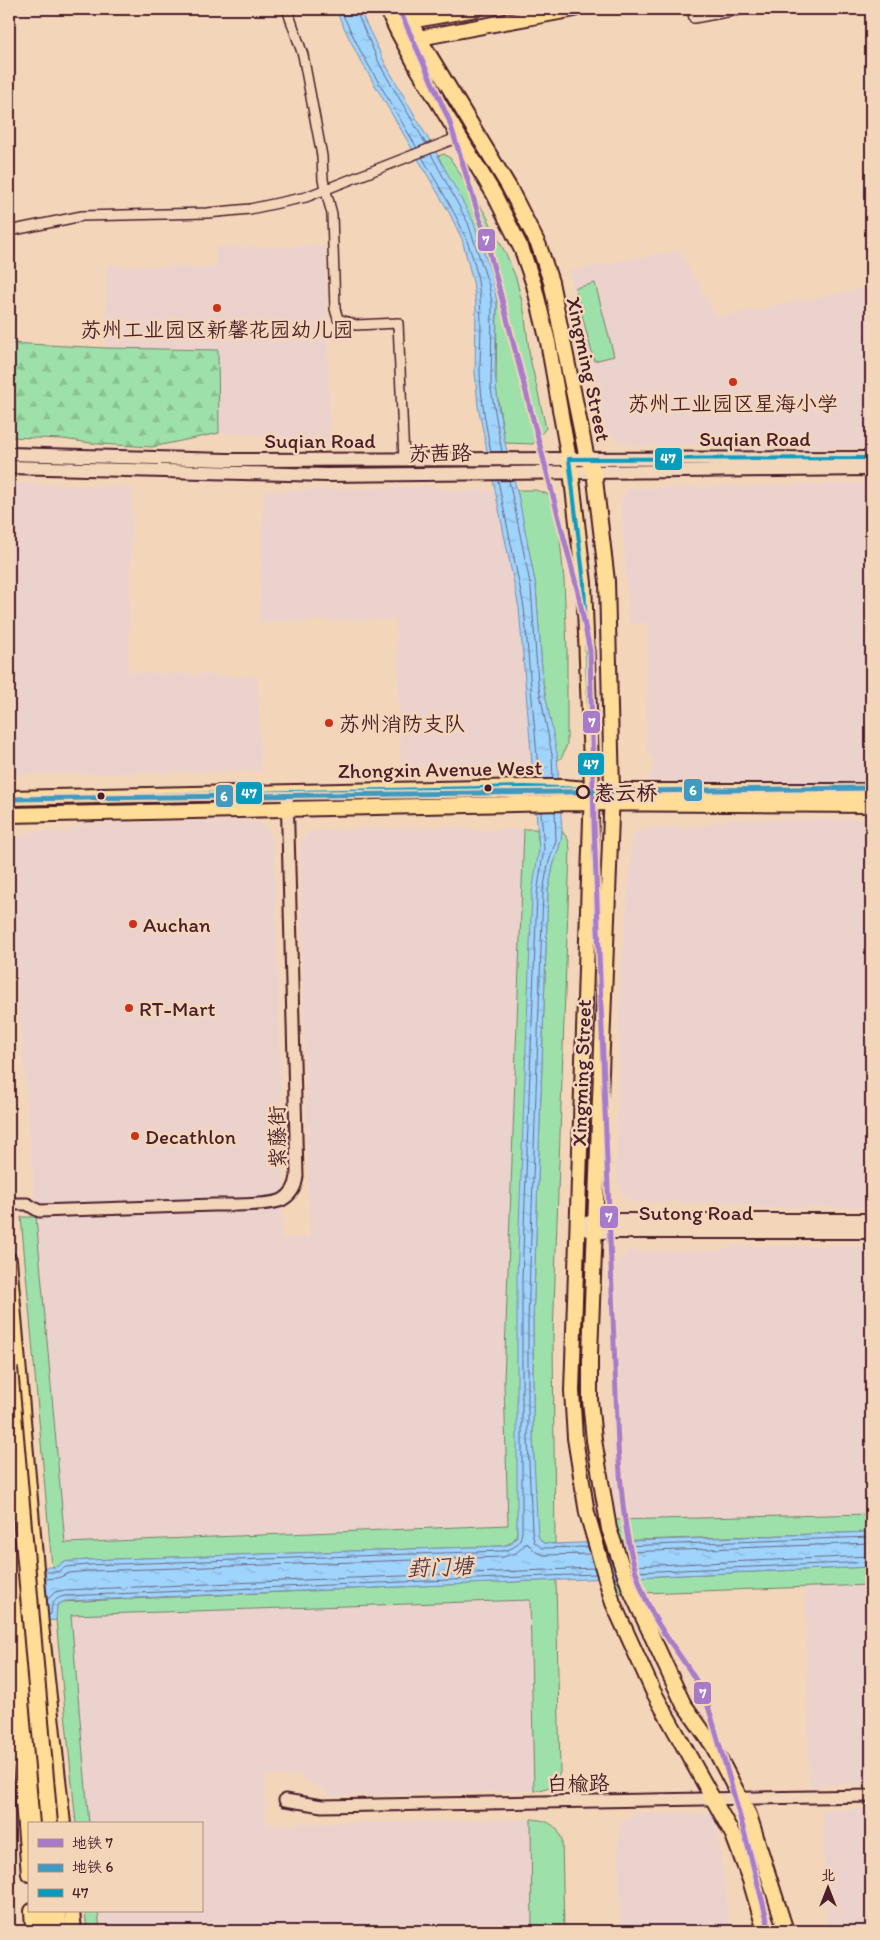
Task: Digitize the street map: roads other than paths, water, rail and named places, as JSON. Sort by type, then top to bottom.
[{"type":"highway","points":[[9,1368],[49,1822]]},
{"type":"highway","points":[[9,1531],[35,1822]]},
{"type":"highway","points":[[42,1912],[44,1931]]},
{"type":"highway","points":[[57,1912],[59,1931]]},
{"type":"main road","name":"Xingming Street","points":[[387,9],[398,32],[506,217],[526,261],[548,342],[570,465],[584,584],[592,789],[572,1391],[575,1438],[587,1513],[613,1603],[653,1691],[733,1834],[750,1880],[765,1931]]},
{"type":"main road","points":[[476,9],[407,15],[398,32],[418,38],[575,9]]},
{"type":"main road","name":"Xingming Street","points":[[407,15],[418,38],[509,187],[539,246],[550,282],[591,464],[607,581],[612,797],[590,1354],[590,1400],[594,1440],[609,1529],[630,1589],[683,1703],[713,1746],[749,1815],[786,1931]]},
{"type":"main road","name":"Suqian Road","points":[[9,454],[227,460],[404,460],[480,466]]},
{"type":"main road","name":"Suqian Road","points":[[591,464],[871,458]]},
{"type":"main road","points":[[570,465],[871,469]]},
{"type":"main road","name":"苏茜路","points":[[9,467],[326,475],[480,466],[570,465]]},
{"type":"main road","name":"Zhongxin Avenue West","points":[[9,798],[563,787],[592,789],[612,797],[871,805]]},
{"type":"main road","name":"Zhongxin Avenue West","points":[[9,815],[564,804],[592,803],[612,797],[871,791]]},
{"type":"main road","name":"Sutong Road","points":[[577,1226],[871,1220]]},
{"type":"main road","name":"Sutong Road","points":[[595,1226],[871,1232]]},
{"type":"main road","points":[[9,1260],[41,1625],[63,1822]]},
{"type":"main road","points":[[9,1444],[25,1442]]},
{"type":"main road","points":[[9,1461],[26,1458]]},
{"type":"main road","points":[[9,1634],[28,1862]]},
{"type":"main road","points":[[32,1912],[33,1931]]},
{"type":"main road","points":[[72,1912],[74,1931]]},
{"type":"street","points":[[287,9],[303,55],[322,156],[325,190],[332,214],[335,309],[338,319],[356,325],[398,323],[404,460]]},
{"type":"street","points":[[692,9],[694,18],[743,9]]},
{"type":"street","points":[[9,232],[82,216],[207,213],[250,209],[306,197],[459,137]]},
{"type":"street","name":"紫藤街","points":[[9,1204],[27,1204],[39,1210],[223,1205],[274,1202],[285,1198],[291,1192],[296,1184],[297,1176],[287,792]]},
{"type":"street","name":"白榆路","points":[[286,1800],[322,1806],[871,1796]]},
{"type":"water","name":"葑门塘","points":[[335,9],[359,9],[386,65],[473,221],[489,267],[497,303],[495,372],[498,405],[536,587],[543,683],[557,754],[562,831],[548,891],[533,1323],[533,1439],[538,1536],[543,1543],[553,1544],[871,1532],[871,1567],[65,1601],[57,1605],[56,1620],[9,1625],[9,1568],[55,1567],[59,1566],[62,1562],[88,1560],[502,1546],[511,1544],[517,1536],[517,1278],[532,893],[539,848],[519,608],[478,406],[475,373],[476,305],[473,282],[462,239],[449,212],[358,56]]},
{"type":"metro line","name":"7","points":[[399,9],[449,120],[487,242],[578,592],[590,651],[594,824],[618,1446],[627,1534],[645,1598],[661,1628],[700,1687],[708,1706],[737,1805],[770,1931]]},
{"type":"metro line","name":"6","points":[[9,799],[871,788]]},
{"type":"place","name":"苏州工业园区新馨花园幼儿园","points":[[217,308]]},
{"type":"place","name":"苏州工业园区星海小学","points":[[733,382]]},
{"type":"place","name":"苏州消防支队","points":[[329,723]]},
{"type":"place","name":"惹云桥","points":[[583,792]]},
{"type":"place","name":"Auchan","points":[[133,924]]},
{"type":"place","name":"RT-Mart","points":[[129,1008]]},
{"type":"place","name":"Decathlon","points":[[135,1136]]}]
